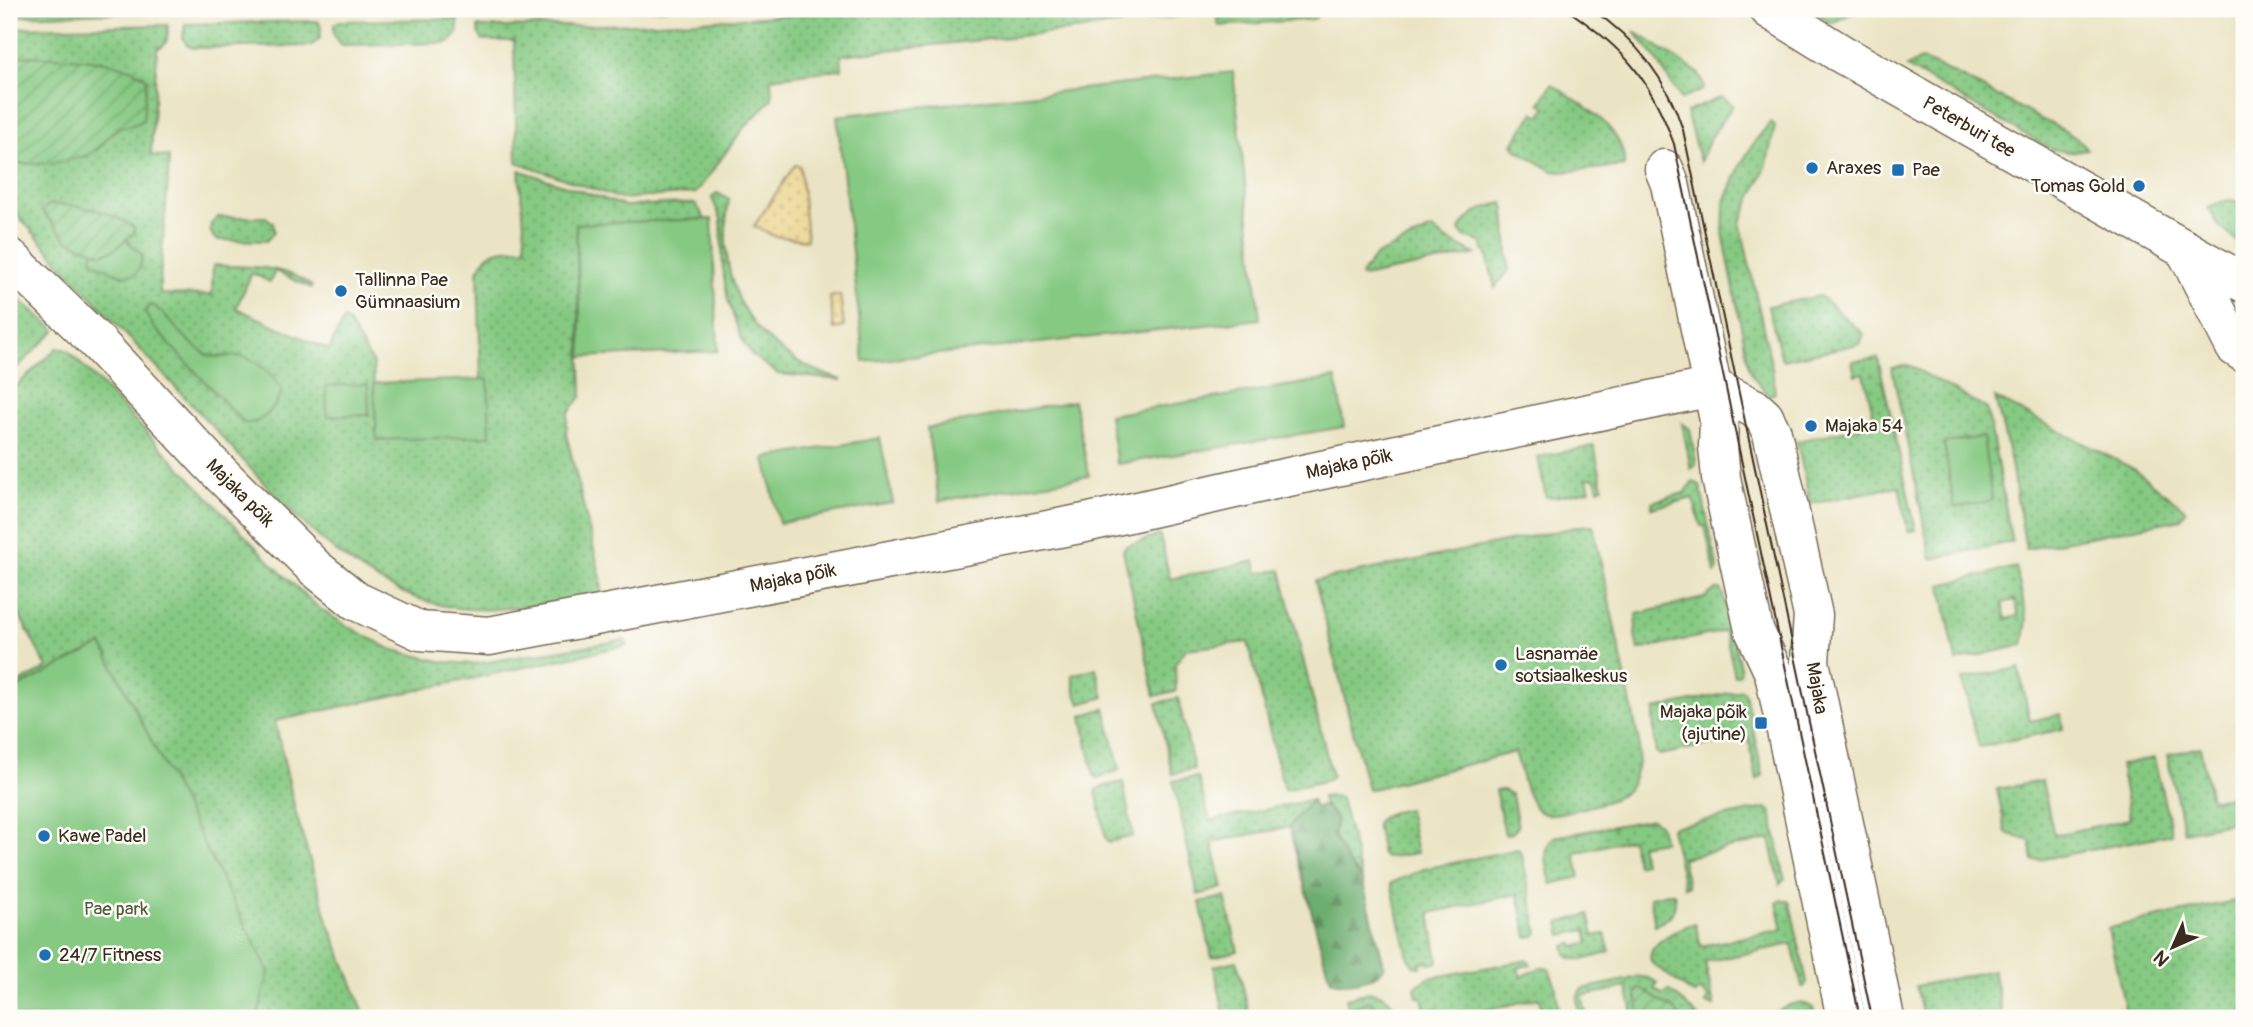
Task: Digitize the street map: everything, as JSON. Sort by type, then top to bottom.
[{"type":"main road","name":"Peterburi tee","points":[[1769,9],[1840,53],[2244,283]]},
{"type":"main road","name":"Majaka","points":[[1664,169],[1723,392],[1718,446],[1721,478],[1754,630],[1774,673],[1846,1018]]},
{"type":"main road","points":[[2185,249],[2240,350]]},
{"type":"main road","name":"Majaka põik","points":[[9,257],[97,342],[210,463],[314,568],[356,601],[420,631],[489,636],[1085,523],[1270,481],[1723,392]]},
{"type":"main road","name":"Majaka","points":[[1723,392],[1754,408],[1763,417],[1777,446],[1814,615],[1810,662],[1885,1018]]},
{"type":"green space","points":[[9,9],[168,9],[162,12],[9,16]]},
{"type":"green space","points":[[183,9],[351,9],[187,12]]},
{"type":"green space","points":[[486,9],[668,9],[532,11]]},
{"type":"green space","points":[[859,9],[1324,9],[1314,19],[1219,26],[1216,11],[1083,29],[841,55],[842,69],[771,78],[772,99],[743,129],[696,193],[621,199],[517,162],[514,41],[483,41],[478,32],[478,27],[668,22]]},
{"type":"green space","points":[[1809,9],[1850,9],[1854,12],[1832,23]]},
{"type":"green space","points":[[318,21],[321,26],[320,38],[311,46],[193,48],[187,45],[183,37],[185,24]]},
{"type":"green space","points":[[340,21],[458,21],[456,35],[446,43],[342,45],[334,33],[334,24]]},
{"type":"green space","points":[[168,25],[166,42],[157,49],[151,155],[169,157],[160,294],[212,295],[213,265],[277,270],[289,273],[312,286],[311,288],[275,271],[270,282],[252,273],[236,308],[329,350],[344,319],[348,322],[373,364],[377,439],[488,379],[481,380],[478,271],[492,253],[503,249],[526,248],[519,170],[625,206],[696,204],[705,219],[576,225],[582,396],[568,413],[566,433],[601,579],[602,594],[515,608],[450,607],[394,589],[362,570],[331,547],[273,493],[9,205],[9,28]]},
{"type":"green space","points":[[1634,31],[1698,73],[1704,85],[1703,90],[1681,99],[1655,57]]},
{"type":"green space","points":[[9,56],[101,61],[135,71],[147,79],[143,120],[118,128],[98,149],[76,159],[41,164],[9,163]]},
{"type":"green space","points":[[1921,59],[1964,78],[2062,129],[2087,149],[2069,152],[2051,149],[1907,67]]},
{"type":"green space","points":[[1233,72],[1260,319],[864,362],[837,116]]},
{"type":"green space","points":[[1552,84],[1587,108],[1610,129],[1623,153],[1624,166],[1553,171],[1517,150],[1513,144],[1534,112],[1540,116],[1546,107],[1540,103]]},
{"type":"green space","points":[[1722,97],[1733,105],[1710,139],[1700,162],[1686,112]]},
{"type":"green space","points":[[1771,122],[1775,126],[1766,167],[1740,222],[1772,368],[1775,393],[1769,395],[1754,378],[1749,367],[1723,233],[1724,204],[1741,164]]},
{"type":"green space","points":[[717,193],[729,199],[726,232],[728,262],[735,290],[747,314],[764,335],[785,353],[811,368],[842,380],[778,374],[752,355],[741,338],[728,300],[723,271],[721,219],[712,198]]},
{"type":"green space","points":[[2228,200],[2244,202],[2244,247],[2218,225],[2208,207]]},
{"type":"green space","points":[[1503,203],[1509,270],[1495,288],[1483,243],[1463,236],[1460,230],[1467,219],[1478,212]]},
{"type":"green space","points":[[50,204],[83,207],[105,213],[125,221],[134,227],[135,232],[115,249],[102,254],[67,240],[42,211]]},
{"type":"green space","points":[[218,217],[266,217],[273,223],[274,233],[266,241],[218,240],[210,230],[211,224]]},
{"type":"green space","points":[[712,219],[718,351],[582,357],[576,224]]},
{"type":"green space","points":[[1432,229],[1445,239],[1476,254],[1362,277],[1376,255]]},
{"type":"green space","points":[[118,232],[142,255],[140,266],[136,273],[131,275],[116,273],[93,261],[96,246]]},
{"type":"green space","points":[[9,291],[56,330],[9,375]]},
{"type":"green space","points":[[1820,296],[1864,334],[1860,344],[1782,360],[1768,306]]},
{"type":"green space","points":[[148,306],[155,306],[187,339],[208,355],[238,356],[260,365],[282,390],[273,408],[263,418],[244,423],[155,329],[145,313]]},
{"type":"green space","points":[[57,348],[67,350],[277,569],[319,608],[390,649],[444,662],[474,664],[624,640],[628,645],[275,721],[296,814],[329,924],[366,1018],[9,1018],[9,688],[47,668],[9,595],[9,393]]},
{"type":"green space","points":[[1878,358],[1916,530],[1908,532],[1899,486],[1810,504],[1797,441],[1875,424],[1864,373],[1855,375],[1852,361]]},
{"type":"green space","points":[[1909,365],[1987,409],[2012,542],[1931,559],[1892,368]]},
{"type":"green space","points":[[1336,378],[1344,427],[1117,464],[1109,415]]},
{"type":"green space","points":[[488,379],[490,436],[377,440],[374,383]]},
{"type":"green space","points":[[368,384],[369,415],[327,416],[326,386]]},
{"type":"green space","points":[[1995,398],[2134,469],[2186,510],[2181,519],[2026,549],[2010,458]]},
{"type":"green space","points":[[1074,401],[1089,476],[939,501],[927,428]]},
{"type":"green space","points":[[1682,423],[1690,429],[1696,462],[1691,469]]},
{"type":"green space","points":[[1983,437],[1992,501],[1954,507],[1944,443]]},
{"type":"green space","points":[[880,438],[893,503],[779,523],[765,458]]},
{"type":"green space","points":[[1594,446],[1603,487],[1598,489],[1595,478],[1587,478],[1590,490],[1546,497],[1538,457]]},
{"type":"green space","points":[[1693,482],[1700,485],[1718,570],[1715,573],[1705,526],[1701,526],[1693,498],[1652,508],[1652,502],[1684,493]]},
{"type":"green space","points":[[1593,525],[1639,742],[1637,769],[1629,788],[1618,797],[1586,808],[1544,814],[1536,809],[1528,796],[1515,752],[1368,790],[1315,581]]},
{"type":"green space","points":[[1160,535],[1170,579],[1255,561],[1258,573],[1281,570],[1332,776],[1328,780],[1284,790],[1248,642],[1186,649],[1175,664],[1176,691],[1155,696],[1123,550],[1126,546]]},
{"type":"green space","points":[[2016,567],[2027,620],[2023,645],[1956,661],[1941,585]],"holes":[[[2015,600],[2018,616],[2006,619],[2002,603]]]},
{"type":"green space","points":[[1720,589],[1723,595],[1741,671],[1739,675],[1735,676],[1725,631],[1638,650],[1635,636],[1637,614],[1704,598]]},
{"type":"green space","name":"Pae park","points":[[102,644],[269,972],[257,1018],[9,1018],[9,692]]},
{"type":"green space","points":[[1096,668],[1104,697],[1080,704],[1072,675]]},
{"type":"green space","points":[[2019,668],[2030,721],[2061,714],[2063,729],[1979,747],[1962,679]]},
{"type":"green space","points":[[1742,690],[1745,693],[1763,775],[1757,780],[1748,736],[1660,755],[1656,753],[1653,720],[1655,709]]},
{"type":"green space","points":[[1178,698],[1194,769],[1172,774],[1157,703]]},
{"type":"green space","points":[[1105,708],[1120,770],[1097,778],[1094,776],[1082,716]]},
{"type":"green space","points":[[2200,747],[2211,800],[2244,794],[2244,820],[2184,832],[2167,755]]},
{"type":"green space","points":[[2154,758],[2172,834],[2033,861],[2030,841],[2006,833],[1997,789],[2042,781],[2054,835],[2130,819],[2120,765]]},
{"type":"green space","points":[[1198,777],[1210,821],[1312,800],[1314,807],[1324,806],[1322,797],[1336,796],[1341,799],[1384,965],[1382,970],[1358,981],[1344,983],[1331,980],[1289,827],[1212,842],[1223,888],[1198,895],[1173,781]]},
{"type":"green space","points":[[1123,782],[1133,836],[1109,842],[1106,839],[1096,791]]},
{"type":"green space","points":[[1495,790],[1504,790],[1512,795],[1518,827],[1512,833],[1505,834]]},
{"type":"green space","points":[[1312,800],[1314,807],[1325,806],[1337,819],[1333,835],[1346,860],[1362,880],[1384,965],[1377,974],[1365,980],[1337,982],[1331,980],[1327,970],[1289,826]]},
{"type":"green space","points":[[1766,808],[1771,812],[1785,878],[1780,884],[1770,839],[1682,858],[1688,886],[1684,887],[1672,827]]},
{"type":"green space","points":[[1408,809],[1417,853],[1386,858],[1382,855],[1376,823],[1390,813]]},
{"type":"green space","points":[[1652,819],[1659,824],[1664,841],[1640,845],[1644,863],[1637,865],[1631,839],[1575,853],[1580,877],[1551,884],[1546,853],[1554,837]]},
{"type":"green space","points":[[1518,849],[1522,855],[1538,932],[1535,936],[1527,937],[1518,894],[1430,913],[1438,962],[1430,964],[1429,961],[1420,963],[1421,967],[1413,966],[1407,953],[1391,883],[1424,869]]},
{"type":"green space","points":[[1674,893],[1675,899],[1672,914],[1655,925],[1650,897]]},
{"type":"green space","points":[[1225,897],[1238,951],[1212,957],[1200,902]]},
{"type":"green space","points":[[2244,899],[2244,1018],[2127,1018],[2108,928]]},
{"type":"green space","points":[[1788,900],[1790,903],[1807,982],[1804,987],[1792,944],[1705,962],[1714,1006],[1705,1003],[1709,998],[1699,990],[1695,994],[1692,993],[1652,963],[1650,956],[1657,944],[1672,933],[1695,923],[1701,946],[1783,929],[1777,903]]},
{"type":"green space","points":[[1589,914],[1594,936],[1605,934],[1610,952],[1583,960],[1570,958],[1564,946],[1572,943],[1574,947],[1589,943],[1586,930],[1562,935],[1559,923]]},
{"type":"green space","points":[[1528,960],[1531,964],[1518,968],[1521,977],[1542,967],[1549,969],[1555,984],[1560,1018],[1544,1018],[1539,998],[1452,1018],[1441,1018],[1438,1008],[1425,1010],[1422,997],[1417,997],[1415,987],[1429,978]]},
{"type":"green space","points":[[1237,961],[1250,1018],[1225,1018],[1214,966]]},
{"type":"green space","points":[[1993,970],[2003,1018],[1923,1018],[1916,986]]},
{"type":"green space","points":[[1639,977],[1658,983],[1654,988],[1663,995],[1668,990],[1699,1018],[1634,1018],[1627,987],[1582,996],[1587,1018],[1580,1018],[1578,999],[1583,989]]},
{"type":"green space","points":[[1639,988],[1675,1010],[1681,1018],[1641,1018],[1636,995]]},
{"type":"green space","points":[[1370,992],[1389,999],[1397,1018],[1337,1018],[1335,1010],[1347,1009],[1346,998]]},
{"type":"green space","points":[[1371,1000],[1385,1018],[1337,1018],[1335,1010],[1348,1009]]},
{"type":"green space","points":[[1802,1002],[1813,1008],[1815,1018],[1732,1018],[1777,1012]]},
{"type":"sand","points":[[795,165],[800,166],[807,240],[774,236],[754,226]]},
{"type":"sand","points":[[840,295],[844,327],[834,329],[830,297]]},
{"type":"tram line","points":[[1566,9],[1604,37],[1633,66],[1655,101],[1674,144],[1860,1018]]},
{"type":"tram line","points":[[1591,9],[1622,33],[1648,61],[1668,94],[1683,130],[1872,1018]]},
{"type":"place","name":"Araxes","points":[[1812,168]]},
{"type":"place","name":"Pae","points":[[1898,170]]},
{"type":"place","name":"Tomas Gold","points":[[2139,186]]},
{"type":"place","name":"Tallinna Pae Gümnaasium","points":[[341,291]]},
{"type":"place","name":"Majaka 54","points":[[1811,426]]},
{"type":"place","name":"Lasnamäe sotsiaalkeskus","points":[[1501,665]]},
{"type":"place","name":"Majaka põik (ajutine)","points":[[1761,723]]},
{"type":"place","name":"Kawe Padel","points":[[44,836]]},
{"type":"place","name":"24/7 Fitness","points":[[45,955]]}]
